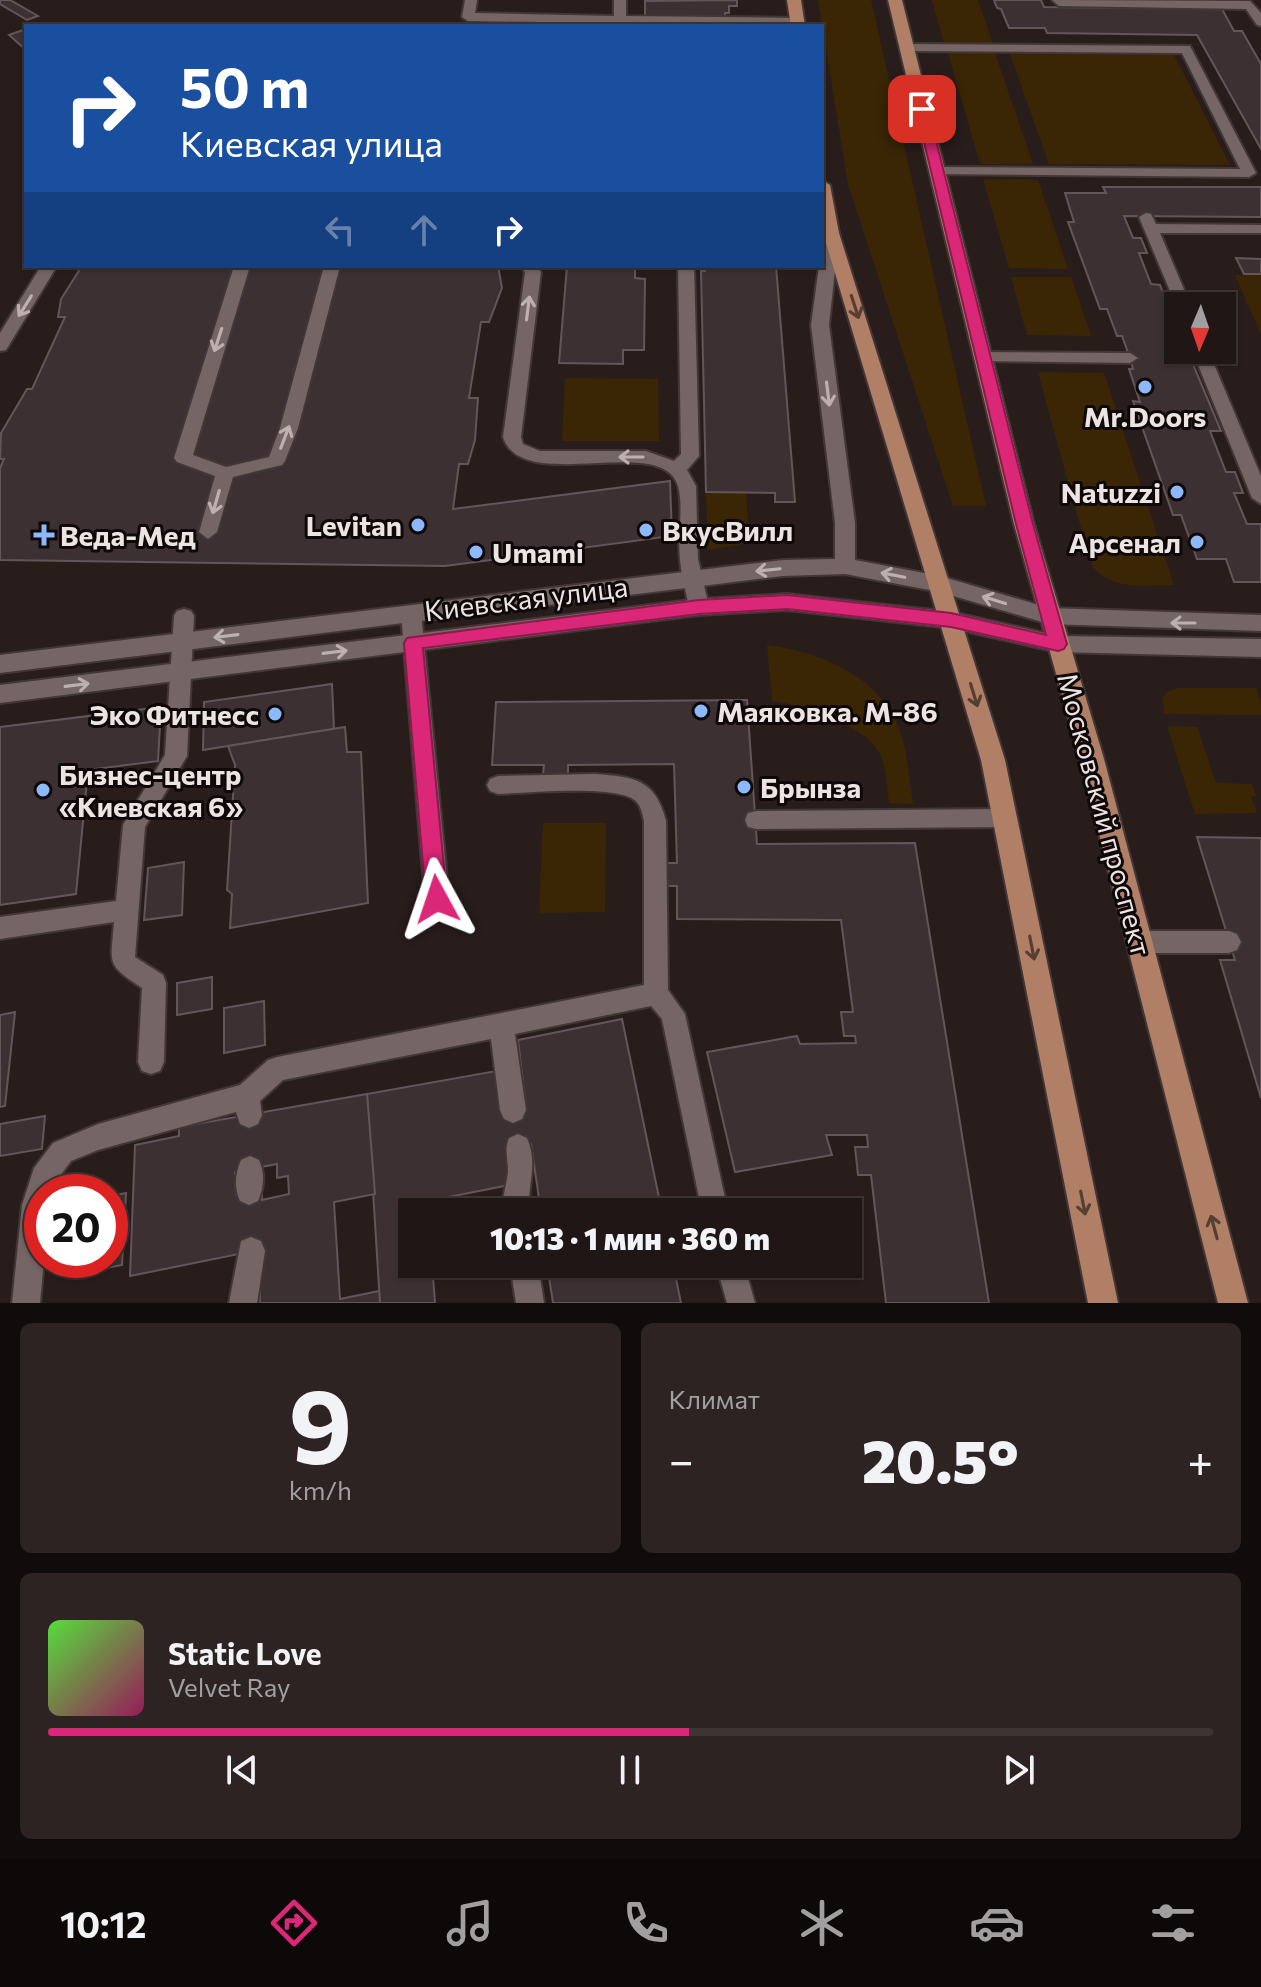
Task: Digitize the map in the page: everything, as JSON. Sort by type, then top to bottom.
[{"type":"main road","points":[[794,0],[798,24]]},
{"type":"main road","name":"Московский проспект","points":[[895,0],[1049,616],[1092,759],[1233,1303]]},
{"type":"main road","points":[[824,206],[993,760],[1103,1303]]},
{"type":"street","points":[[831,233],[820,325],[845,523],[845,566]]},
{"type":"street","name":"Киевская улица","points":[[0,664],[783,568],[845,566],[940,584],[1049,616],[1261,623]]},
{"type":"street","name":"Киевская улица","points":[[0,694],[699,607],[787,602],[951,620],[1058,644],[1261,648]]},
{"type":"lane","points":[[471,0],[468,17],[798,24]]},
{"type":"lane","points":[[620,0],[620,20]]},
{"type":"lane","points":[[1058,3],[1250,5],[1261,22]]},
{"type":"lane","points":[[907,47],[1068,41],[1186,49],[1249,173],[937,171]]},
{"type":"lane","points":[[1128,172],[1134,187]]},
{"type":"lane","points":[[1177,292],[1148,222],[1261,229]]},
{"type":"lane","points":[[0,346],[48,268]]},
{"type":"lane","points":[[241,268],[183,458],[225,473],[276,461],[289,428],[331,268]]},
{"type":"lane","points":[[530,268],[533,272],[512,437],[514,448],[524,455],[540,457],[646,457],[677,469],[687,486],[692,579],[699,607]]},
{"type":"lane","points":[[677,469],[690,456],[686,268]]},
{"type":"lane","points":[[983,357],[1130,358]]},
{"type":"lane","points":[[1202,364],[1261,498]]},
{"type":"lane","points":[[208,532],[225,473]]},
{"type":"lane","points":[[411,613],[437,899]]},
{"type":"lane","points":[[151,1062],[154,983],[123,962],[134,825],[176,756],[184,616]]},
{"type":"lane","points":[[498,785],[617,784],[639,791],[666,821],[656,994],[673,1014],[711,1198]]},
{"type":"lane","points":[[756,820],[1006,818]]},
{"type":"lane","points":[[0,928],[127,910]]},
{"type":"lane","points":[[1140,942],[1229,942]]},
{"type":"lane","points":[[26,1303],[35,1205],[43,1177],[62,1152],[98,1137],[248,1106],[277,1069],[656,994]]},
{"type":"lane","points":[[501,1025],[513,1110]]},
{"type":"lane","points":[[515,1198],[521,1173],[518,1147]]},
{"type":"lane","points":[[243,1303],[251,1251]]},
{"type":"lane","points":[[526,1278],[530,1303]]},
{"type":"lane","points":[[734,1278],[741,1303]]},
{"type":"shaded area","points":[[818,0],[871,0],[986,506],[953,506],[848,184]]},
{"type":"shaded area","points":[[932,0],[978,0],[993,44],[944,44]]},
{"type":"shaded area","points":[[948,53],[995,53],[1033,164],[980,164]]},
{"type":"shaded area","points":[[1010,54],[1174,55],[1230,165],[1049,164]]},
{"type":"shaded area","points":[[983,179],[1038,180],[1068,269],[1009,268]]},
{"type":"shaded area","points":[[1235,275],[1261,275],[1261,334]]},
{"type":"shaded area","points":[[1011,277],[1071,277],[1091,336],[1027,335]]},
{"type":"shaded area","points":[[1038,372],[1104,373],[1141,486],[1069,486]]},
{"type":"shaded area","points":[[565,378],[658,379],[659,441],[562,441]]},
{"type":"shaded area","points":[[706,492],[746,493],[749,543],[708,550]]},
{"type":"shaded area","points":[[1071,494],[1144,495],[1174,585],[1130,585],[1101,575],[1093,567]]},
{"type":"shaded area","points":[[767,645],[827,661],[864,681],[879,695],[900,731],[913,804],[889,803],[880,754],[862,734],[832,718],[772,701]]},
{"type":"shaded area","points":[[1177,688],[1256,688],[1261,715],[1164,714],[1162,698]]},
{"type":"shaded area","points":[[1167,726],[1197,727],[1216,783],[1252,784],[1256,796],[1251,797],[1257,813],[1195,814]]},
{"type":"shaded area","points":[[543,823],[606,823],[605,912],[539,913]]},
{"type":"building","points":[[0,0],[10,0],[38,16],[27,20],[0,4]]},
{"type":"building","points":[[737,0],[737,6],[729,6],[725,17],[645,17],[645,1]]},
{"type":"building","points":[[994,0],[1041,0],[1044,7],[1222,9],[1234,31],[1242,31],[1261,64],[1261,149],[1197,35],[1047,33],[1045,28],[1009,28]]},
{"type":"building","points":[[24,30],[24,48],[9,35]]},
{"type":"building","points":[[1103,187],[1261,187],[1261,217],[1124,216],[1133,238],[1141,238],[1147,253],[1139,253],[1151,284],[1160,285],[1164,295],[1164,364],[1193,364],[1221,431],[1210,431],[1226,472],[1235,472],[1243,493],[1234,493],[1247,524],[1261,524],[1261,582],[1234,582],[1226,559],[1197,559],[1181,515],[1173,515],[1133,401],[1140,402],[1129,369],[1133,369],[1130,358],[1122,336],[1117,336],[1107,309],[1100,309],[1068,222],[1074,222],[1065,193],[1106,193]]},
{"type":"building","points":[[1236,258],[1261,259],[1261,274],[1244,274]]},
{"type":"building","points":[[81,268],[498,268],[502,288],[489,322],[481,322],[469,398],[478,398],[475,440],[468,464],[459,464],[453,509],[670,481],[672,536],[445,566],[0,560],[0,468],[4,459],[0,459],[1,433],[27,389],[32,389],[65,317],[58,317],[61,299]]},
{"type":"building","points":[[567,268],[635,268],[635,278],[645,279],[644,350],[623,350],[623,364],[559,363]]},
{"type":"building","points":[[705,268],[776,268],[795,502],[775,502],[775,493],[706,492],[701,271]]},
{"type":"building","points":[[332,684],[334,729],[203,750],[204,702]]},
{"type":"building","points":[[747,700],[757,844],[915,843],[989,1303],[886,1303],[871,1175],[858,1175],[855,1147],[868,1147],[867,1135],[826,1135],[832,1155],[735,1172],[707,1052],[797,1036],[800,1044],[856,1043],[855,1036],[844,1036],[841,1012],[853,1012],[841,920],[677,919],[677,886],[665,886],[665,863],[677,863],[674,764],[568,765],[568,775],[543,775],[544,765],[492,765],[496,702]]},
{"type":"building","name":"Бизнес-центр «Киевская 6»","points":[[161,707],[158,761],[88,770],[76,894],[0,905],[0,727]]},
{"type":"building","points":[[345,727],[347,752],[361,752],[368,903],[230,928],[232,894],[227,890],[235,765],[228,746]]},
{"type":"building","points":[[1197,837],[1261,838],[1261,1098],[1220,960],[1235,960]]},
{"type":"building","points":[[184,862],[182,915],[144,920],[148,868]]},
{"type":"building","points":[[212,977],[212,1009],[177,1015],[177,983]]},
{"type":"building","points":[[264,1001],[265,1045],[224,1053],[224,1008]]},
{"type":"building","points":[[15,1012],[5,1106],[0,1107],[0,1015]]},
{"type":"building","points":[[622,1019],[659,1198],[539,1198],[531,1144],[507,1149],[510,1175],[504,1186],[443,1198],[398,1198],[398,1278],[433,1278],[435,1303],[380,1303],[367,1094],[496,1071],[513,1110],[526,1108],[518,1040]]},
{"type":"building","points":[[367,1094],[375,1194],[334,1202],[340,1299],[379,1291],[380,1303],[260,1303],[259,1250],[130,1276],[135,1145],[179,1136],[179,1127]],"holes":[[[277,1164],[277,1178],[288,1176],[289,1194],[262,1200],[262,1189],[236,1194],[235,1172]]]},
{"type":"building","points":[[45,1116],[42,1149],[0,1156],[0,1124]]},
{"type":"building","points":[[549,1278],[676,1278],[681,1303],[553,1303]]},
{"type":"place","name":"Mr.Doors","points":[[1145,387]]},
{"type":"place","name":"Natuzzi","points":[[1177,492]]},
{"type":"place","name":"Levitan","points":[[418,525]]},
{"type":"place","name":"ВкусВилл","points":[[646,530]]},
{"type":"place","name":"Веда-Мед","points":[[44,535]]},
{"type":"place","name":"Арсенал","points":[[1197,542]]},
{"type":"place","name":"Umami","points":[[476,552]]},
{"type":"place","name":"Маяковка. М-86","points":[[701,711]]},
{"type":"place","name":"Эко Фитнесс","points":[[275,714]]},
{"type":"place","name":"Брынза","points":[[744,787]]},
{"type":"place","name":"Бизнес-центр «Киевская 6»","points":[[43,790]]},
{"type":"route","points":[[437,899],[413,643],[699,607],[787,602],[951,620],[1058,644],[1024,524],[922,109]]}]
